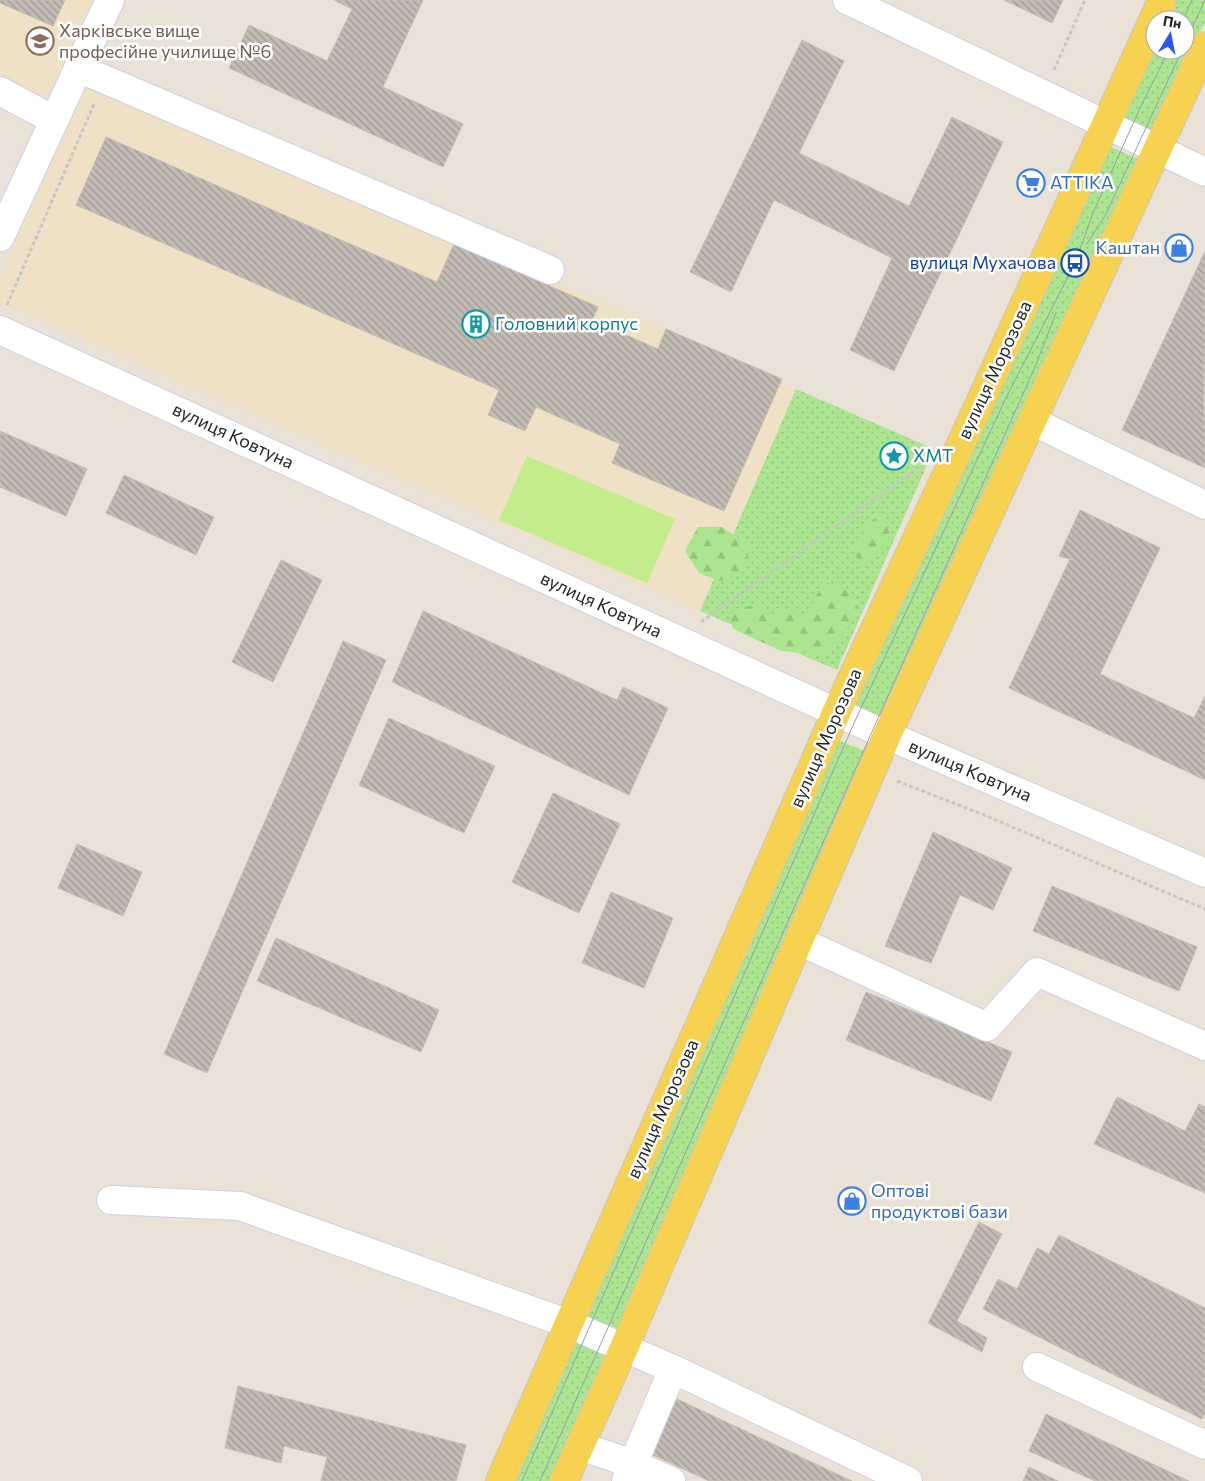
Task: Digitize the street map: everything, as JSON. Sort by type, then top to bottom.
[{"type":"main road","name":"вулиця Морозова","points":[[500,1481],[836,712],[978,407],[1162,0]]},
{"type":"main road","points":[[564,1481],[624,1348],[887,735],[1205,46]]},
{"type":"street","points":[[0,237],[110,0]]},
{"type":"street","points":[[847,0],[1205,172]]},
{"type":"street","points":[[78,68],[550,270]]},
{"type":"street","points":[[0,91],[54,120]]},
{"type":"street","name":"вулиця Ковтуна","points":[[2,319],[836,712],[1205,873]]},
{"type":"street","points":[[1032,421],[1205,505]]},
{"type":"street","points":[[799,942],[987,1027],[1037,972],[1205,1046]]},
{"type":"street","points":[[111,1200],[240,1206],[569,1324],[673,1369],[908,1481]]},
{"type":"street","points":[[1037,1367],[1205,1445]]},
{"type":"street","points":[[630,1472],[673,1369]]},
{"type":"street","points":[[580,1446],[630,1472],[671,1481]]},
{"type":"path","points":[[1051,75],[1084,0]]},
{"type":"path","points":[[2,319],[105,80]]},
{"type":"path","points":[[695,627],[920,466]]},
{"type":"path","points":[[892,779],[984,815],[1205,909]]},
{"type":"shaded area","name":"Харківське вище професійне училище №6","points":[[0,0],[98,0],[51,108],[0,81]]},
{"type":"shaded area","points":[[89,76],[796,389],[700,611],[0,302],[0,277]]},
{"type":"green space","points":[[1174,0],[1205,0],[1205,22],[1195,44],[1195,10],[1170,10]]},
{"type":"green space","points":[[1146,60],[1187,60],[1151,139],[1117,123]]},
{"type":"green space","points":[[1108,146],[1143,161],[884,726],[845,710]]},
{"type":"green space","points":[[796,389],[934,449],[837,670],[700,611]]},
{"type":"green space","points":[[527,456],[675,519],[647,583],[499,520]]},
{"type":"green space","points":[[881,513],[889,532],[886,550],[862,567],[853,550],[868,524]]},
{"type":"green space","points":[[698,527],[722,527],[748,545],[748,566],[738,577],[719,581],[699,573],[685,551]]},
{"type":"green space","points":[[823,581],[846,590],[858,606],[843,637],[826,655],[781,651],[733,629],[730,613],[755,604],[772,615],[780,609],[803,615],[814,601]]},
{"type":"green space","points":[[835,739],[870,753],[614,1337],[585,1324]]},
{"type":"green space","points":[[574,1337],[607,1353],[550,1481],[511,1481]]},
{"type":"building","points":[[0,0],[65,0],[53,26],[0,3]]},
{"type":"building","points":[[334,0],[423,0],[383,87],[463,124],[443,167],[229,68],[249,25],[327,61],[352,9]]},
{"type":"building","points":[[1004,0],[1063,0],[1052,23]]},
{"type":"building","points":[[802,40],[844,61],[799,153],[909,206],[952,117],[1003,142],[894,371],[850,350],[892,258],[774,200],[731,292],[690,272]]},
{"type":"building","name":"Головний корпус","points":[[106,137],[437,282],[454,244],[598,307],[592,320],[658,349],[666,329],[782,379],[724,511],[612,463],[620,444],[536,407],[525,431],[488,415],[499,390],[76,205]]},
{"type":"building","name":"АТТІКА","points":[[1029,174],[1039,178],[1032,193],[1022,189]]},
{"type":"building","points":[[1179,236],[1189,241],[1180,260],[1170,256]]},
{"type":"building","points":[[1205,251],[1204,401],[1205,468],[1122,430]]},
{"type":"building","points":[[0,431],[87,469],[66,516],[0,487]]},
{"type":"building","points":[[124,475],[214,517],[196,555],[106,513]]},
{"type":"building","points":[[1080,510],[1160,548],[1100,674],[1194,718],[1205,696],[1205,780],[1009,688],[1070,559],[1059,556]]},
{"type":"building","points":[[281,560],[322,580],[273,682],[232,662]]},
{"type":"building","points":[[423,611],[617,700],[623,687],[668,708],[629,795],[392,682]]},
{"type":"building","points":[[343,641],[386,660],[207,1073],[164,1054]]},
{"type":"building","points":[[389,718],[495,766],[464,833],[359,785]]},
{"type":"building","points":[[553,793],[620,824],[579,913],[512,882]]},
{"type":"building","points":[[933,832],[1012,868],[993,910],[960,895],[931,963],[885,946]]},
{"type":"building","points":[[77,844],[142,872],[123,916],[58,888]]},
{"type":"building","points":[[1052,886],[1197,947],[1179,991],[1033,931]]},
{"type":"building","points":[[611,892],[673,918],[644,988],[582,963]]},
{"type":"building","points":[[276,938],[439,1010],[421,1052],[257,981]]},
{"type":"building","points":[[866,992],[1012,1052],[991,1101],[846,1040]]},
{"type":"building","points":[[1117,1097],[1185,1131],[1199,1104],[1205,1107],[1205,1193],[1094,1144]]},
{"type":"building","points":[[979,1222],[1002,1234],[957,1321],[987,1338],[982,1352],[928,1323]]},
{"type":"building","points":[[1059,1235],[1205,1308],[1205,1413],[1202,1419],[983,1309],[998,1279],[1017,1289],[1037,1248],[1049,1254]]},
{"type":"building","points":[[238,1386],[466,1445],[456,1481],[321,1481],[327,1457],[284,1446],[281,1463],[225,1448]]},
{"type":"building","points":[[675,1398],[852,1481],[709,1481],[649,1453]]},
{"type":"building","points":[[1046,1414],[1189,1481],[1095,1481],[1029,1451]]},
{"type":"building","points":[[1029,1467],[1058,1481],[1023,1481]]},
{"type":"tram line","points":[[1188,10],[1192,0]]},
{"type":"tram line","points":[[1195,22],[1205,0]]},
{"type":"tram line","points":[[522,1481],[855,721],[1006,398],[1075,263],[1093,213],[1140,108],[1164,60]]},
{"type":"tram line","points":[[1087,244],[1106,214],[1177,60]]},
{"type":"tram line","points":[[540,1481],[1035,367],[1056,313]]},
{"type":"place","name":"Харківське вище професійне училище №6","points":[[40,41]]},
{"type":"place","name":"АТТІКА","points":[[1031,183]]},
{"type":"place","name":"Каштан","points":[[1179,248]]},
{"type":"place","name":"вулиця Мухачова","points":[[1075,263]]},
{"type":"place","name":"Головний корпус","points":[[476,324]]},
{"type":"place","name":"ХМТ","points":[[894,456]]},
{"type":"place","name":"Оптові продуктові бази","points":[[852,1201]]}]
